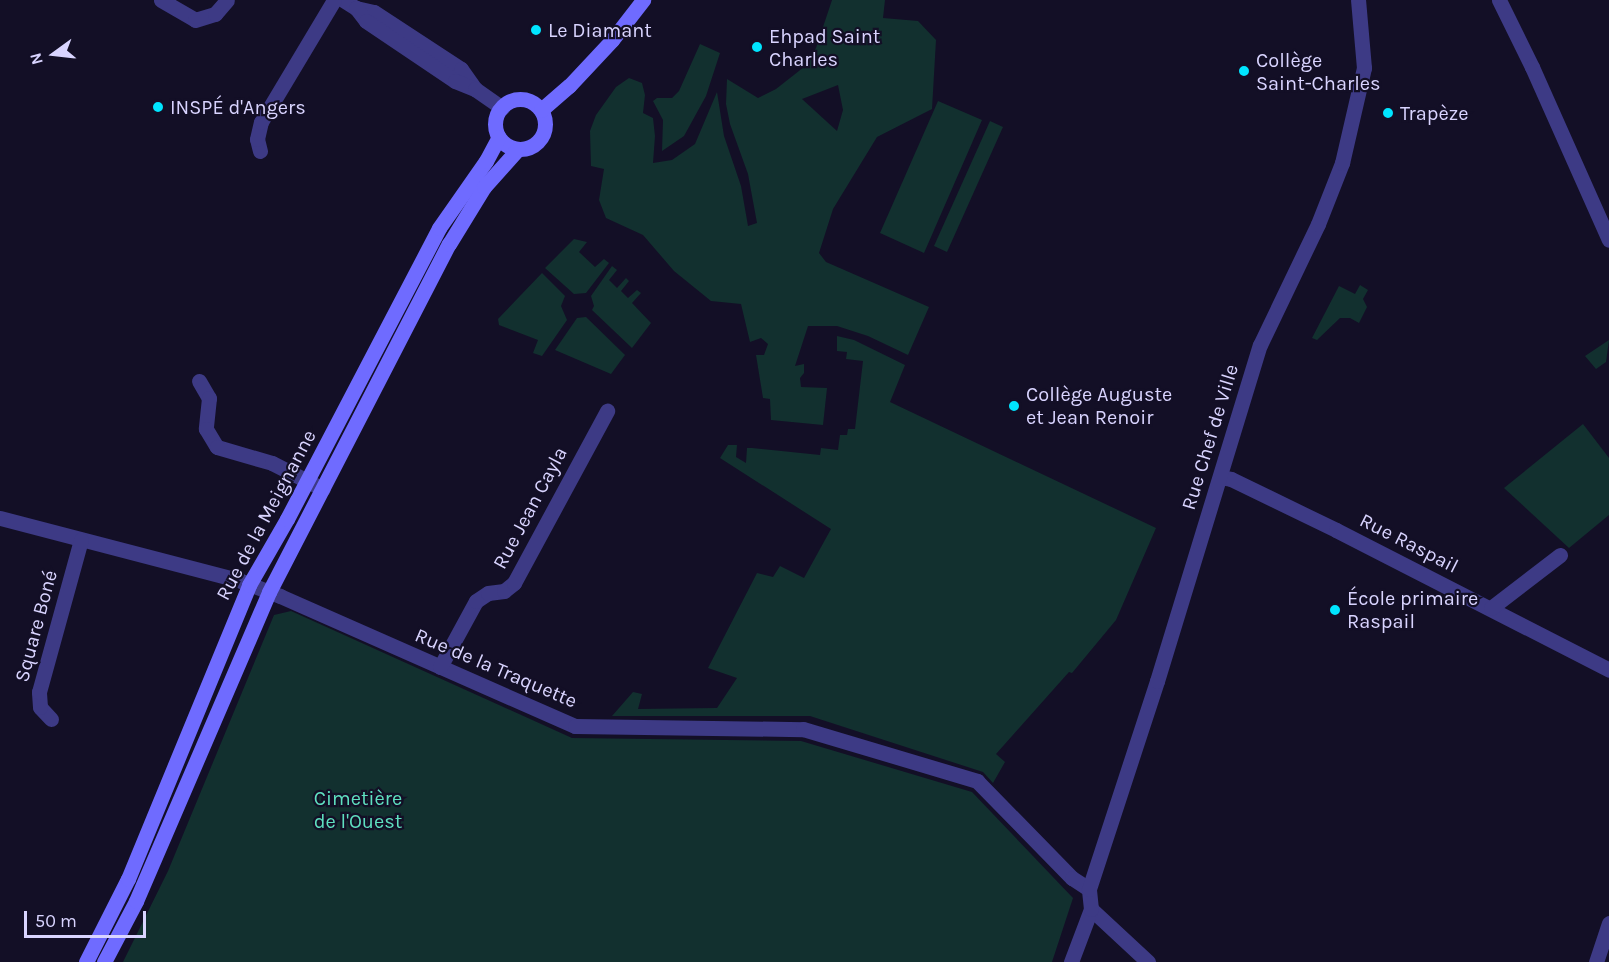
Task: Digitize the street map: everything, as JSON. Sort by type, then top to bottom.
[{"type":"main road","points":[[541,110],[569,86],[605,47],[643,0]]},
{"type":"main road","points":[[516,100],[525,100],[541,110],[545,124],[543,134],[530,147],[518,149],[505,144],[499,137],[496,121],[501,108],[516,100]]},
{"type":"main road","name":"Rue de la Meignanne","points":[[86,962],[128,879],[249,585],[307,481],[439,228],[486,161],[499,137]]},
{"type":"main road","name":"Rue de la Meignanne","points":[[104,962],[136,901],[269,592],[466,213],[498,169],[518,149]]},
{"type":"street","points":[[161,0],[190,19],[200,20],[215,14],[227,0]]},
{"type":"street","points":[[260,151],[257,139],[261,122],[334,0]]},
{"type":"street","name":"Rue Chef de Ville","points":[[1089,889],[1158,681],[1260,345],[1318,224],[1342,163],[1364,68],[1358,0]]},
{"type":"street","points":[[1499,0],[1532,66],[1609,240]]},
{"type":"street","points":[[349,4],[366,21],[455,81],[475,89],[501,108]]},
{"type":"street","points":[[199,381],[208,398],[206,429],[217,447],[231,453],[272,463],[323,489]]},
{"type":"street","name":"Rue Jean Cayla","points":[[440,667],[476,601],[488,593],[504,591],[514,583],[607,411]]},
{"type":"street","name":"Rue Raspail","points":[[1220,477],[1231,479],[1336,530],[1609,669]]},
{"type":"street","name":"Rue de la Traquette","points":[[0,518],[269,592],[575,726],[804,729],[977,781],[1072,878],[1089,889]]},
{"type":"street","name":"Square Boné","points":[[51,719],[40,707],[39,692],[81,540]]},
{"type":"street","points":[[1491,608],[1560,555]]},
{"type":"street","points":[[1071,962],[1091,909],[1089,889]]},
{"type":"street","points":[[1091,909],[1148,962]]},
{"type":"street","points":[[1596,962],[1609,923]]},
{"type":"green space","points":[[832,0],[885,0],[883,18],[918,21],[936,40],[932,109],[877,137],[833,209],[819,253],[826,262],[929,307],[908,355],[868,336],[837,326],[808,326],[795,366],[804,364],[804,373],[800,378],[801,387],[827,388],[823,425],[771,420],[770,399],[763,398],[756,355],[764,355],[768,344],[761,338],[750,342],[741,304],[711,301],[674,271],[643,235],[606,218],[599,200],[604,169],[591,166],[590,131],[596,115],[616,87],[629,78],[642,83],[645,95],[643,113],[653,118],[655,136],[653,163],[672,160],[695,144],[717,92],[724,136],[741,186],[748,226],[757,223],[748,174],[730,124],[726,104],[727,79],[758,98],[776,89],[804,67],[816,48]],"holes":[[[838,85],[843,110],[837,131],[802,99]]]},
{"type":"green space","points":[[700,44],[720,53],[706,96],[684,136],[662,151],[663,120],[653,101],[657,98],[672,98],[679,91]]},
{"type":"green space","points":[[938,101],[982,120],[924,253],[880,233]]},
{"type":"green space","points":[[990,121],[1003,127],[947,252],[934,246]]},
{"type":"green space","points":[[574,239],[587,242],[579,252],[595,267],[604,259],[609,263],[586,293],[574,294],[545,268]]},
{"type":"green space","points":[[612,266],[617,270],[609,280],[617,288],[626,278],[629,281],[621,291],[628,298],[637,290],[641,293],[632,303],[651,323],[632,348],[592,310],[594,306],[591,296]]},
{"type":"green space","points":[[542,273],[565,296],[561,306],[567,320],[542,356],[533,353],[538,340],[499,325],[498,319]]},
{"type":"green space","points":[[1360,285],[1368,290],[1363,299],[1367,307],[1359,323],[1350,318],[1340,318],[1317,340],[1312,338],[1339,286],[1355,294]]},
{"type":"green space","points":[[586,317],[625,355],[611,374],[555,350],[577,318]]},
{"type":"green space","points":[[837,336],[854,340],[905,365],[890,402],[1156,528],[1116,620],[1072,673],[1069,672],[996,754],[1005,762],[993,783],[983,772],[810,716],[612,716],[633,692],[642,694],[638,709],[717,708],[737,678],[708,668],[757,573],[773,577],[780,566],[804,578],[831,529],[720,458],[728,445],[737,445],[736,457],[746,463],[747,448],[820,455],[821,448],[838,450],[840,435],[847,435],[848,429],[855,429],[863,361],[846,359],[847,352],[837,351]]},
{"type":"green space","points":[[1609,340],[1606,362],[1596,369],[1585,356]]},
{"type":"green space","points":[[1583,424],[1609,458],[1609,515],[1569,548],[1504,488]]},
{"type":"green space","name":"Cimetière de l'Ouest","points":[[291,611],[572,738],[801,741],[972,792],[1073,898],[1052,962],[123,962],[168,871],[274,615]]},
{"type":"place","name":"Le Diamant","points":[[536,30]]},
{"type":"place","name":"Ehpad Saint Charles","points":[[757,47]]},
{"type":"place","name":"Collège Saint-Charles","points":[[1244,71]]},
{"type":"place","name":"INSPÉ d'Angers","points":[[158,107]]},
{"type":"place","name":"Trapèze","points":[[1388,113]]},
{"type":"place","name":"Collège Auguste et Jean Renoir","points":[[1014,406]]},
{"type":"place","name":"École primaire Raspail","points":[[1335,610]]}]
